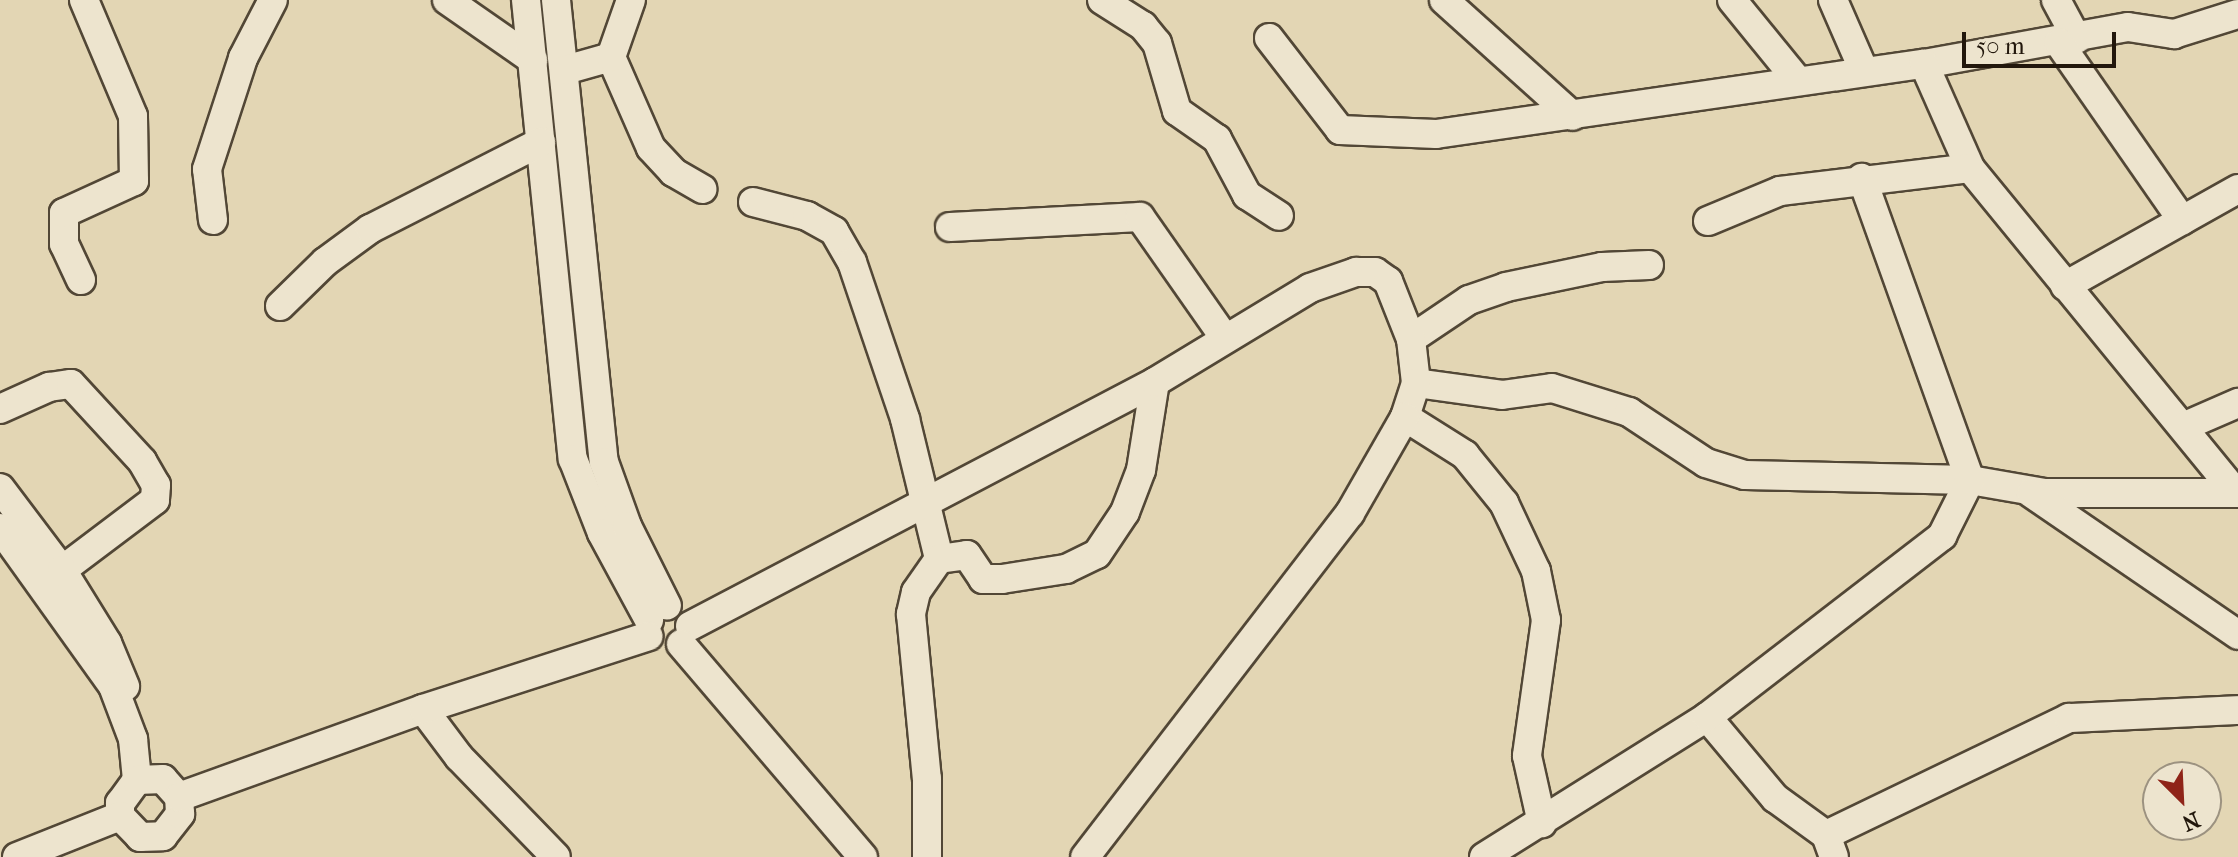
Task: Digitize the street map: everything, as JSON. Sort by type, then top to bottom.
[{"type":"street","points":[[81,280],[64,244],[64,213],[134,181],[133,116],[84,0]]},
{"type":"street","points":[[213,220],[207,169],[243,58],[273,0]]},
{"type":"street","points":[[447,0],[533,60]]},
{"type":"street","points":[[526,0],[573,459],[602,533],[655,621]]},
{"type":"street","points":[[556,0],[604,462],[627,526],[662,647],[926,499],[1155,382],[1224,337],[1310,288],[1356,272],[1375,272],[1388,281],[1411,339],[1416,383],[1405,417],[1350,513],[1085,857]]},
{"type":"street","points":[[631,0],[611,57],[651,148],[673,172],[702,189]]},
{"type":"street","points":[[1102,0],[1143,26],[1157,43],[1177,111],[1217,139],[1247,195],[1279,216]]},
{"type":"street","points":[[1444,0],[1573,116]]},
{"type":"street","points":[[1732,0],[1798,81]]},
{"type":"street","points":[[1833,0],[1864,71]]},
{"type":"street","points":[[2056,0],[2068,41],[2182,220]]},
{"type":"street","points":[[1269,38],[1340,130],[1436,134],[1924,64],[2068,41],[2128,27],[2174,34],[2238,14]]},
{"type":"street","points":[[565,70],[611,57]]},
{"type":"street","points":[[1924,64],[1970,168],[2065,286],[2185,426],[2236,492]]},
{"type":"street","points":[[280,306],[325,262],[370,229],[541,142]]},
{"type":"street","points":[[1708,221],[1780,191],[1862,178],[1970,168]]},
{"type":"street","points":[[1484,857],[1707,717],[1942,536],[1970,480],[1862,178]]},
{"type":"street","points":[[2065,286],[2238,189]]},
{"type":"street","points":[[753,202],[807,216],[834,231],[852,262],[926,499],[939,559]]},
{"type":"street","points":[[950,227],[1140,217],[1224,337]]},
{"type":"street","points":[[1411,339],[1469,300],[1506,287],[1602,267],[1649,265]]},
{"type":"street","points":[[927,857],[927,779],[911,614],[916,592],[939,559],[967,555],[983,579],[1002,579],[1066,569],[1097,554],[1125,512],[1141,470],[1155,382]]},
{"type":"street","points":[[1416,383],[1502,395],[1552,388],[1629,412],[1706,463],[1745,475],[1970,480],[2045,493],[2236,492]]},
{"type":"street","points":[[0,409],[49,387],[71,384],[142,461],[156,485],[155,500],[62,570]]},
{"type":"street","points":[[2185,426],[2238,403]]},
{"type":"street","points":[[1405,417],[1465,455],[1504,503],[1536,571],[1546,620],[1527,756],[1542,823]]},
{"type":"street","points":[[2021,487],[2238,635]]},
{"type":"street","points":[[0,488],[62,570],[107,643],[160,786]]},
{"type":"street","points":[[0,528],[113,686],[133,739],[160,786],[180,814],[172,829],[144,847],[120,816],[120,803],[160,786],[423,709],[683,611],[686,635],[863,857]]},
{"type":"street","points":[[423,709],[459,757],[556,857]]},
{"type":"street","points":[[1707,717],[1775,798],[1830,846],[2069,718],[2238,710]]},
{"type":"street","points":[[17,857],[120,816]]},
{"type":"street","points":[[172,829],[180,857]]}]
